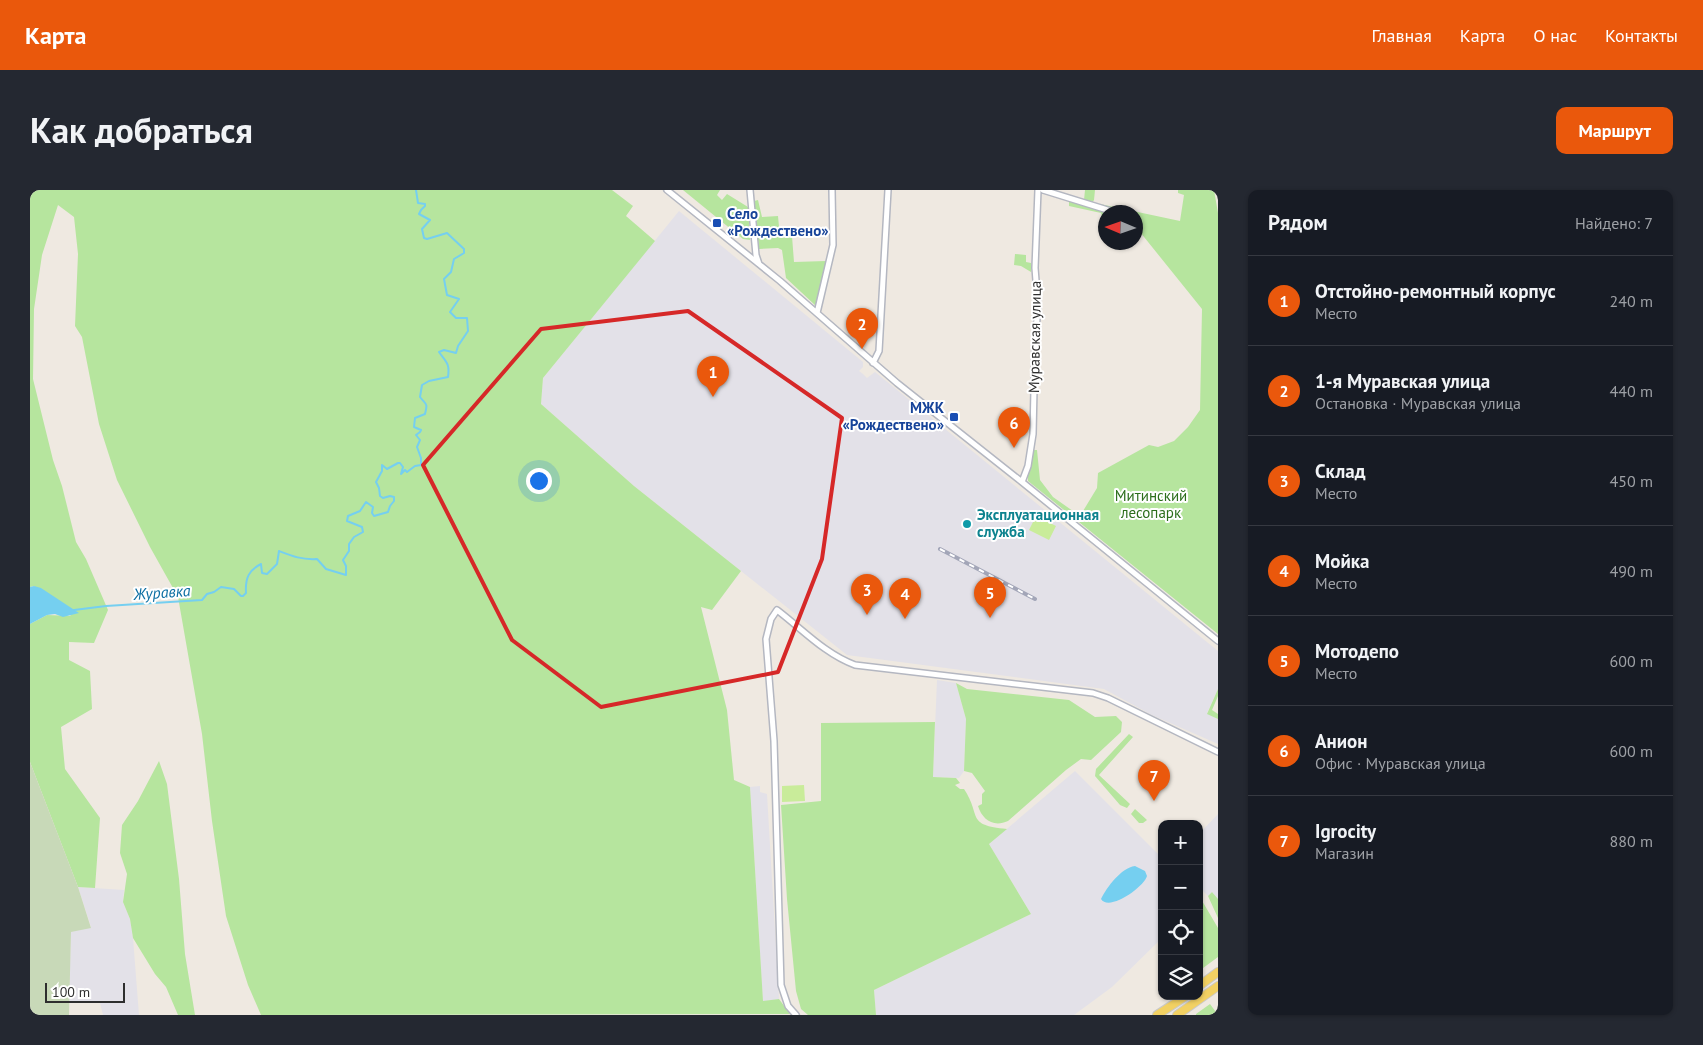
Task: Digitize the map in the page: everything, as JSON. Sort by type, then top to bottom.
[{"type":"main road","points":[[1203,983],[1218,972]]},
{"type":"main road","points":[[1176,1015],[1218,986]]},
{"type":"main road","points":[[1157,1015],[1180,1000]]},
{"type":"street","points":[[668,190],[817,313],[873,363],[1218,641]]},
{"type":"street","points":[[750,190],[756,255],[760,265]]},
{"type":"street","points":[[817,313],[833,244],[832,190]]},
{"type":"street","points":[[873,363],[879,351],[888,190]]},
{"type":"street","name":"Муравская улица","points":[[1022,482],[1028,466],[1033,434],[1035,344],[1038,306],[1035,268],[1038,190]]},
{"type":"street","points":[[1043,190],[1098,207]]},
{"type":"street","points":[[796,1015],[788,1006],[781,985],[774,741],[766,639],[771,619],[777,610],[827,650],[842,660],[855,665],[1093,693],[1108,698],[1218,752]]},
{"type":"highlighted area","points":[[688,311],[842,418],[822,559],[778,672],[601,707],[512,640],[423,465],[541,329]]},
{"type":"shaded area","points":[[679,211],[863,362],[863,367],[859,371],[867,378],[875,372],[1218,651],[1218,689],[1207,713],[1218,719],[1218,744],[1152,715],[1104,689],[847,655],[634,486],[541,404],[543,378]]},
{"type":"shaded area","points":[[937,680],[956,683],[966,719],[964,771],[959,778],[933,777]]},
{"type":"shaded area","points":[[1075,771],[1158,854],[1158,942],[1112,987],[1074,1015],[876,1015],[874,990],[1031,914],[989,844]]},
{"type":"shaded area","points":[[760,786],[760,792],[767,794],[779,999],[763,1002],[750,787]]},
{"type":"shaded area","points":[[1218,814],[1218,899],[1212,892],[1208,896],[1203,891],[1203,830]]},
{"type":"shaded area","points":[[78,887],[124,890],[123,902],[130,919],[133,938],[139,1015],[103,1015],[100,1003],[69,1001],[71,932],[91,927]]},
{"type":"green space","points":[[30,190],[612,190],[633,206],[626,216],[655,241],[543,378],[541,404],[634,486],[741,571],[712,610],[701,607],[727,710],[734,780],[750,787],[763,1001],[779,999],[790,1014],[261,1015],[248,985],[226,916],[202,734],[178,597],[150,547],[117,480],[99,424],[82,337],[75,326],[78,254],[74,217],[58,205],[42,255],[34,309],[33,379],[76,542],[86,559],[108,610],[94,643],[69,642],[69,660],[90,671],[92,709],[61,727],[65,769],[100,818],[95,888],[78,887],[30,762],[30,624],[47,615],[71,616],[34,586],[30,587]]},
{"type":"green space","points":[[683,190],[720,190],[717,195],[722,200],[727,194],[748,207],[750,240],[743,239]]},
{"type":"green space","points":[[1085,190],[1095,190],[1092,203],[1084,200]]},
{"type":"green space","name":"Митинский лесопарк","points":[[1178,190],[1214,190],[1218,213],[1218,634],[1028,481],[1034,450],[1037,450],[1040,480],[1053,497],[1080,516],[1097,488],[1098,473],[1149,445],[1158,447],[1174,441],[1188,427],[1200,410],[1202,309],[1143,236],[1143,213],[1180,221],[1184,195],[1178,193]]},
{"type":"green space","points":[[758,200],[762,217],[778,216],[780,237],[792,236],[794,262],[826,261],[816,306],[786,278],[782,250],[778,248],[759,249],[754,201]]},
{"type":"green space","points":[[1069,201],[1098,210],[1098,212],[1069,206]]},
{"type":"green space","points":[[1015,254],[1026,255],[1026,262],[1031,263],[1031,272],[1021,266],[1014,265]]},
{"type":"green space","points":[[1036,516],[1056,526],[1049,540],[1029,530]]},
{"type":"green space","points":[[956,683],[967,689],[1069,700],[1095,717],[1116,716],[1122,722],[1121,732],[1091,760],[1081,759],[1066,770],[1008,821],[993,823],[982,815],[978,806],[982,804],[982,794],[985,791],[972,773],[964,771],[966,719]]},
{"type":"green space","points":[[1218,689],[1218,696],[1212,710],[1218,714],[1218,719],[1207,714]]},
{"type":"green space","points":[[935,722],[933,777],[956,778],[960,783],[955,785],[960,789],[964,789],[976,818],[980,822],[985,825],[1007,829],[989,844],[1031,914],[874,990],[876,1015],[808,1015],[801,1009],[796,991],[787,899],[781,805],[821,801],[821,723]]},
{"type":"green space","points":[[1129,734],[1133,737],[1099,775],[1130,804],[1127,808],[1120,805],[1095,776],[1096,769]]},
{"type":"green space","points":[[159,761],[167,784],[179,879],[185,954],[195,1015],[178,1015],[166,987],[155,974],[133,938],[130,919],[123,902],[127,874],[120,853],[122,825],[138,801]]},
{"type":"green space","points":[[30,762],[78,887],[91,928],[71,932],[69,1015],[30,1015]]},
{"type":"green space","points":[[804,785],[805,801],[782,802],[782,786]]},
{"type":"green space","points":[[1135,809],[1147,820],[1139,823],[1131,814]]},
{"type":"green space","points":[[1212,892],[1218,899],[1218,918],[1208,896]]},
{"type":"green space","points":[[1203,902],[1218,928],[1218,957],[1203,968]]},
{"type":"green space","points":[[1210,1004],[1218,1015],[1196,1015],[1196,1014]]},
{"type":"water","points":[[30,587],[41,588],[79,613],[63,617],[55,614],[47,615],[30,624]]},
{"type":"water","points":[[1135,866],[1145,871],[1147,876],[1140,886],[1118,900],[1105,902],[1101,899],[1120,874]]},
{"type":"waterway","name":"Журавка","points":[[74,610],[202,600],[207,594],[221,587],[234,589],[243,596],[246,593],[247,579],[253,569],[261,564],[262,573],[267,574],[277,564],[279,551],[302,558],[317,559],[326,569],[346,575],[346,566],[343,560],[349,551],[349,544],[354,537],[363,532],[362,527],[347,521],[348,516],[360,511],[366,502],[373,507],[372,513],[374,516],[388,512],[394,497],[383,498],[380,496],[376,482],[382,471],[382,465],[387,469],[400,463],[403,467],[401,474],[405,470],[407,472],[415,466],[421,465],[421,458],[417,447],[420,440],[416,435],[421,430],[414,427],[415,418],[425,414],[426,410],[426,404],[420,397],[422,385],[429,381],[448,377],[448,366],[439,352],[444,350],[456,353],[458,346],[468,331],[467,318],[456,318],[450,312],[459,299],[447,295],[444,279],[451,272],[454,259],[464,253],[464,249],[447,233],[427,239],[424,238],[422,229],[430,220],[419,214],[425,204],[418,203],[416,190]]},
{"type":"railway","points":[[940,549],[1035,599]]},
{"type":"place","name":"Село «Рождествено»","points":[[717,223]]},
{"type":"place","name":"1-я Муравская улица","points":[[862,349]]},
{"type":"place","name":"Отстойно-ремонтный корпус","points":[[713,397]]},
{"type":"place","name":"МЖК «Рождествено»","points":[[954,417]]},
{"type":"place","name":"Анион","points":[[1014,448]]},
{"type":"place","name":"Эксплуатационная служба","points":[[967,524]]},
{"type":"place","name":"Склад","points":[[867,615]]},
{"type":"place","name":"Мотодепо","points":[[990,618]]},
{"type":"place","name":"Мойка","points":[[905,619]]},
{"type":"place","name":"Igrocity","points":[[1154,801]]}]
